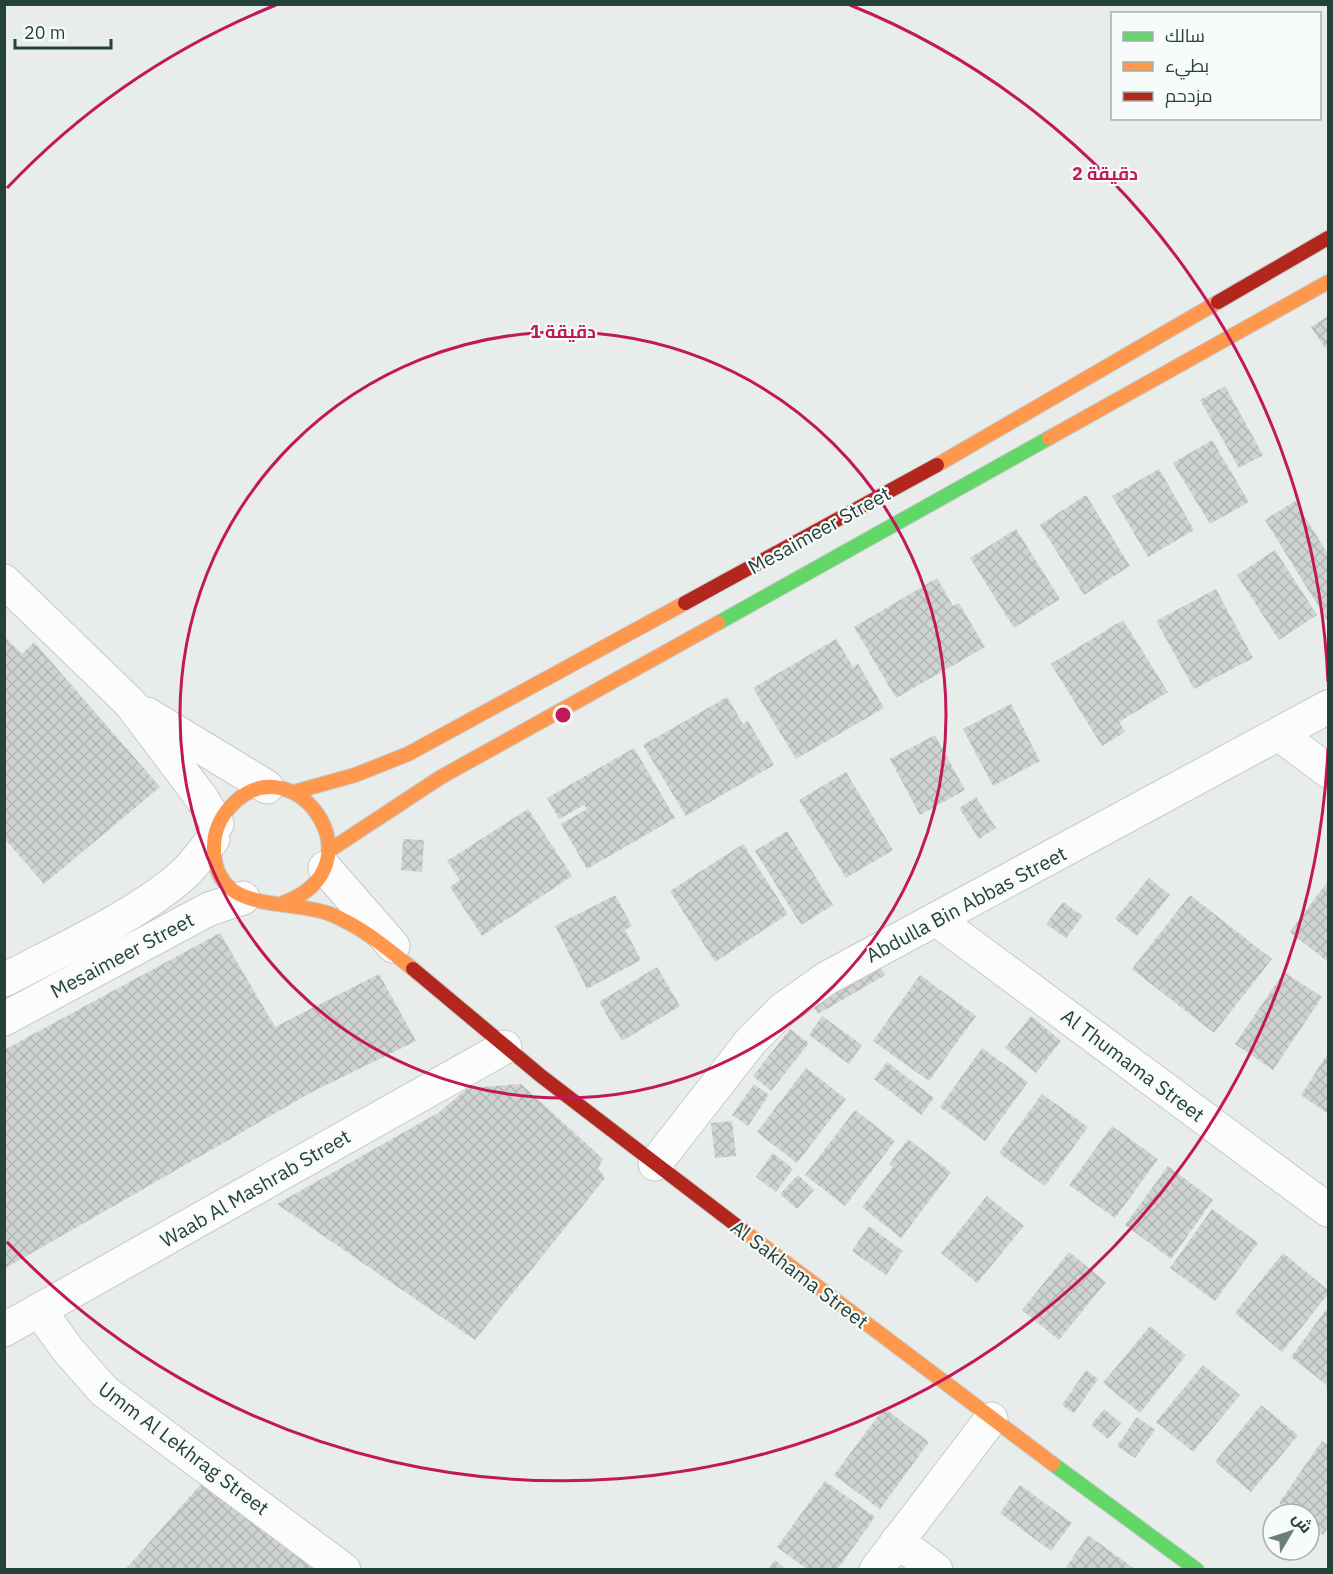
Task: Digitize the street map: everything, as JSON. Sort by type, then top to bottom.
[{"type":"street","name":"Mesaimeer Street","points":[[328,859],[441,777],[920,492],[1178,345],[1329,238]]},
{"type":"street","name":"Mesaimeer Street","points":[[281,790],[355,775],[408,754],[920,492],[1178,345],[1329,282]]},
{"type":"street","points":[[4,581],[130,703],[203,800],[215,831],[218,870],[227,884],[243,898],[260,903],[283,903],[300,897],[315,885],[328,859],[328,832],[321,816],[310,802],[281,790],[130,703]]},
{"type":"street","name":"Abdulla Bin Abbas Street","points":[[655,1164],[736,1060],[783,1009],[826,978],[1329,707]]},
{"type":"street","points":[[1280,735],[1329,771]]},
{"type":"street","points":[[215,831],[230,804],[247,793],[281,790]]},
{"type":"street","name":"Mesaimeer Street","points":[[4,980],[124,915],[187,872],[215,831]]},
{"type":"street","name":"Al Sakhama Street","points":[[328,859],[412,967]]},
{"type":"street","name":"Mesaimeer Street","points":[[4,1019],[209,909],[243,898]]},
{"type":"street","name":"Al Sakhama Street","points":[[283,903],[318,909],[335,916],[412,967],[505,1047],[655,1164],[991,1419],[1197,1569]]},
{"type":"street","name":"Al Thumama Street","points":[[937,920],[1329,1210]]},
{"type":"street","points":[[89,934],[107,963]]},
{"type":"street","name":"Waab Al Mashrab Street","points":[[4,1330],[505,1047]]},
{"type":"street","name":"Umm Al Lekhrag Street","points":[[39,1310],[68,1350],[104,1391],[344,1569]]},
{"type":"street","points":[[876,1569],[991,1419]]},
{"type":"street","points":[[897,1541],[936,1569]]},
{"type":"building","points":[[1328,316],[1328,345],[1325,348],[1311,327]]},
{"type":"building","points":[[1225,386],[1263,455],[1239,468],[1200,400]]},
{"type":"building","points":[[1212,440],[1249,502],[1210,524],[1173,463]]},
{"type":"building","points":[[1159,469],[1194,530],[1148,557],[1112,496]]},
{"type":"building","points":[[1086,495],[1130,566],[1084,595],[1040,525]]},
{"type":"building","points":[[1295,501],[1328,554],[1328,622],[1265,520]]},
{"type":"building","points":[[1016,529],[1060,599],[1014,628],[970,558]]},
{"type":"building","points":[[1275,550],[1317,615],[1279,640],[1237,575]]},
{"type":"building","points":[[937,578],[953,606],[959,603],[985,647],[896,698],[854,627]]},
{"type":"building","points":[[1216,589],[1253,658],[1194,689],[1156,621]]},
{"type":"building","points":[[1123,620],[1168,692],[1119,722],[1125,732],[1102,746],[1051,664]]},
{"type":"building","points":[[4,636],[22,654],[34,642],[160,787],[44,884],[4,838]]},
{"type":"building","points":[[836,639],[853,667],[858,664],[884,708],[796,759],[753,688]]},
{"type":"building","points":[[727,697],[743,724],[748,721],[774,765],[686,816],[643,745]]},
{"type":"building","points":[[1011,704],[1040,761],[993,786],[963,729]]},
{"type":"building","points":[[935,735],[965,790],[920,815],[890,759]]},
{"type":"building","points":[[634,748],[675,818],[587,869],[561,824],[587,809],[584,805],[559,819],[547,798]]},
{"type":"building","points":[[846,772],[893,850],[846,878],[799,800]]},
{"type":"building","points":[[976,797],[996,828],[979,839],[959,808]]},
{"type":"building","points":[[528,809],[572,876],[482,936],[450,887],[460,880],[447,861]]},
{"type":"building","points":[[787,831],[833,905],[801,925],[755,851]]},
{"type":"building","points":[[403,839],[424,840],[422,872],[401,870]]},
{"type":"building","points":[[743,844],[788,914],[715,962],[670,891]]},
{"type":"building","points":[[1149,878],[1170,895],[1137,936],[1115,919]]},
{"type":"building","points":[[1328,881],[1328,962],[1290,932]]},
{"type":"building","points":[[615,895],[632,926],[625,930],[641,960],[587,989],[555,926]]},
{"type":"building","points":[[1190,895],[1272,959],[1214,1033],[1132,969]]},
{"type":"building","points":[[1063,902],[1083,916],[1066,938],[1046,924]]},
{"type":"building","points":[[220,933],[275,1027],[379,974],[416,1041],[312,1092],[4,1269],[4,1050]]},
{"type":"building","points":[[877,960],[885,975],[818,1014],[809,1000]]},
{"type":"building","points":[[657,967],[680,1006],[622,1041],[599,1002]]},
{"type":"building","points":[[1284,972],[1322,997],[1273,1070],[1235,1044]]},
{"type":"building","points":[[920,975],[976,1016],[929,1081],[873,1041]]},
{"type":"building","points":[[822,1016],[862,1045],[849,1064],[809,1035]]},
{"type":"building","points":[[1031,1016],[1061,1041],[1036,1073],[1005,1048]]},
{"type":"building","points":[[790,1029],[809,1043],[771,1091],[753,1076]]},
{"type":"building","points":[[982,1048],[1028,1082],[985,1141],[940,1107]]},
{"type":"building","points":[[1328,1053],[1328,1114],[1301,1095]]},
{"type":"building","points":[[887,1062],[934,1098],[921,1115],[874,1079]]},
{"type":"building","points":[[806,1068],[846,1099],[797,1163],[757,1132]]},
{"type":"building","points":[[521,1084],[603,1159],[598,1168],[605,1178],[475,1340],[277,1204],[438,1113],[468,1088]]},
{"type":"building","points":[[754,1084],[769,1095],[748,1126],[732,1115]]},
{"type":"building","points":[[1042,1094],[1088,1127],[1045,1186],[999,1153]]},
{"type":"building","points":[[855,1110],[895,1141],[845,1206],[805,1175]]},
{"type":"building","points":[[732,1121],[736,1156],[715,1158],[711,1123]]},
{"type":"building","points":[[1112,1126],[1158,1159],[1115,1218],[1069,1185]]},
{"type":"building","points":[[908,1139],[951,1172],[901,1238],[862,1207],[893,1167],[889,1164]]},
{"type":"building","points":[[773,1153],[793,1169],[776,1192],[756,1177]]},
{"type":"building","points":[[1168,1166],[1213,1200],[1171,1259],[1125,1225]]},
{"type":"building","points":[[798,1175],[814,1190],[797,1209],[780,1194]]},
{"type":"building","points":[[987,1196],[1024,1226],[977,1283],[941,1253]]},
{"type":"building","points":[[1212,1209],[1258,1243],[1215,1301],[1170,1268]]},
{"type":"building","points":[[869,1226],[903,1251],[886,1275],[852,1251]]},
{"type":"building","points":[[1069,1252],[1106,1282],[1059,1340],[1022,1310]]},
{"type":"building","points":[[1283,1253],[1328,1290],[1328,1294],[1282,1352],[1235,1313]]},
{"type":"building","points":[[1328,1307],[1328,1386],[1291,1357]]},
{"type":"building","points":[[1150,1326],[1186,1355],[1140,1413],[1103,1383]]},
{"type":"building","points":[[1203,1365],[1240,1395],[1193,1452],[1156,1422]]},
{"type":"building","points":[[1086,1370],[1098,1379],[1074,1413],[1062,1405]]},
{"type":"building","points":[[1261,1405],[1298,1435],[1251,1492],[1215,1462]]},
{"type":"building","points":[[884,1408],[929,1442],[880,1509],[834,1475]]},
{"type":"building","points":[[1104,1409],[1121,1423],[1108,1439],[1091,1425]]},
{"type":"building","points":[[1137,1417],[1155,1430],[1135,1458],[1117,1446]]},
{"type":"building","points":[[1322,1441],[1328,1445],[1328,1527],[1323,1535],[1321,1534],[1321,1502],[1280,1502]]},
{"type":"building","points":[[825,1481],[875,1517],[837,1570],[808,1570],[777,1547]]},
{"type":"building","points":[[202,1483],[321,1570],[125,1570]]},
{"type":"building","points":[[1020,1485],[1072,1523],[1051,1551],[1000,1513]]},
{"type":"building","points":[[1088,1535],[1136,1570],[1064,1570]]},
{"type":"building","points":[[775,1560],[787,1570],[767,1570]]},
{"type":"traffic: fast","points":[[718,623],[1049,438]]},
{"type":"traffic: fast","points":[[1053,1464],[1197,1570]]},
{"type":"traffic: slow","points":[[1049,438],[1328,282]]},
{"type":"traffic: slow","points":[[937,465],[1218,302]]},
{"type":"traffic: slow","points":[[294,792],[355,775],[408,754],[685,603]]},
{"type":"traffic: slow","points":[[330,850],[441,777],[718,623]]},
{"type":"traffic: slow","points":[[283,903],[312,886],[326,864],[328,840],[319,817],[303,799],[282,789],[259,788],[235,802],[222,818],[217,831],[214,851],[218,871],[227,886],[241,895],[257,900],[330,914],[353,925],[413,969]]},
{"type":"traffic: slow","points":[[741,1229],[1053,1464]]},
{"type":"traffic: jam","points":[[1218,302],[1328,238]]},
{"type":"traffic: jam","points":[[685,603],[937,465]]},
{"type":"traffic: jam","points":[[413,969],[541,1076],[741,1229]]}]
